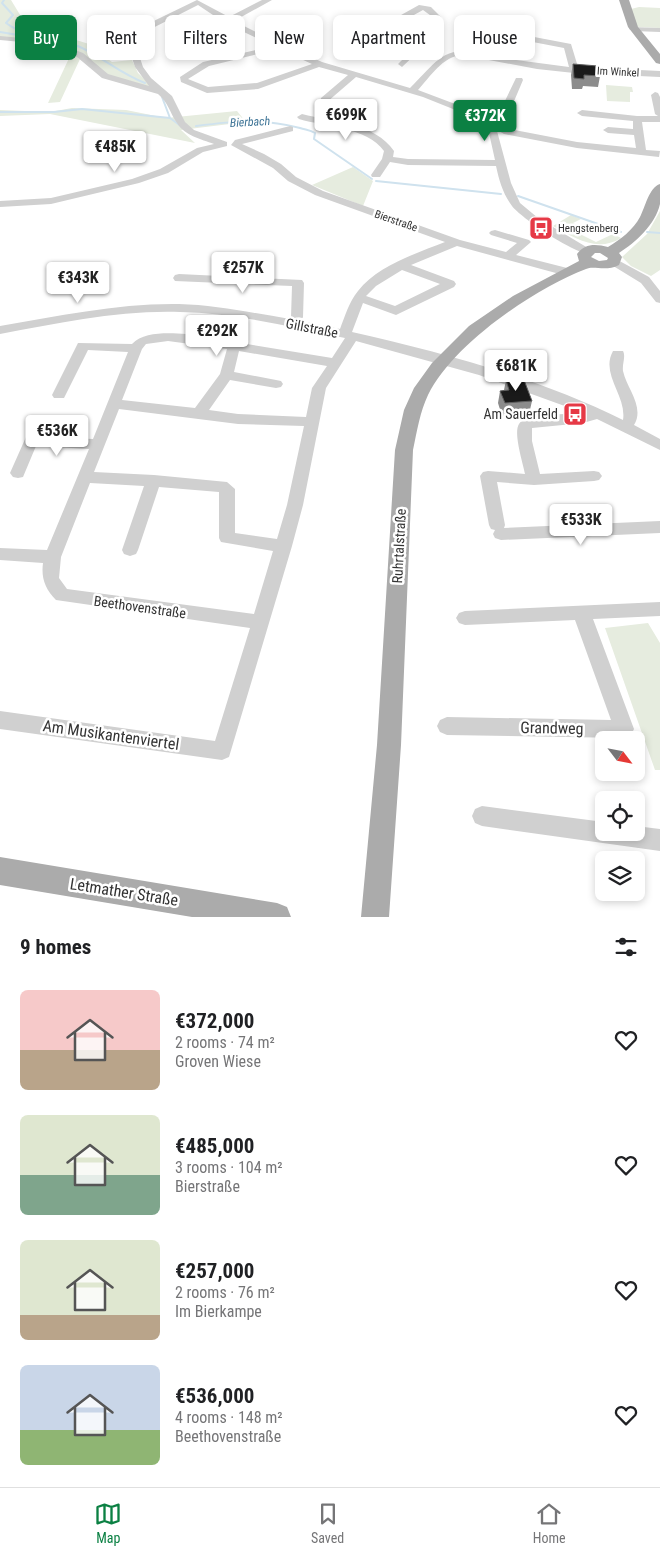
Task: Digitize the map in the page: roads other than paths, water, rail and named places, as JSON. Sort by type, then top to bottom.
[{"type":"main road","points":[[624,0],[627,18],[633,29],[660,61]]},
{"type":"main road","points":[[612,257],[643,226],[660,188]]},
{"type":"main road","name":"Ruhrtalstraße","points":[[375,917],[389,745],[404,450],[410,421],[422,389],[444,360],[492,316],[532,289],[567,272],[596,249],[612,257]]},
{"type":"main road","name":"Letmather Straße","points":[[0,871],[277,917]]},
{"type":"street","points":[[239,15],[268,0]]},
{"type":"street","points":[[173,15],[198,2],[219,15]]},
{"type":"street","name":"Im Winkel","points":[[408,15],[422,7],[428,9],[435,15]]},
{"type":"street","points":[[165,19],[130,38],[139,67],[148,80],[169,98],[181,124],[192,132],[230,146],[290,129]]},
{"type":"street","points":[[633,29],[660,30]]},
{"type":"street","points":[[0,38],[32,41],[59,47],[80,55],[105,76],[163,92]]},
{"type":"street","points":[[535,40],[568,46],[574,70]]},
{"type":"street","points":[[255,52],[200,66],[184,77],[184,80],[207,90],[258,86],[319,64]]},
{"type":"street","name":"Im Winkel","points":[[444,53],[454,54]]},
{"type":"street","points":[[412,91],[449,55]]},
{"type":"street","points":[[311,60],[433,97],[494,127],[577,145],[658,154]]},
{"type":"street","points":[[402,64],[407,60]]},
{"type":"street","name":"Im Winkel","points":[[501,60],[574,70],[660,74]]},
{"type":"street","points":[[324,100],[353,74]]},
{"type":"street","points":[[519,80],[507,106],[498,117],[494,127],[494,137],[500,163],[510,196],[517,207],[588,256]]},
{"type":"street","points":[[656,95],[660,114]]},
{"type":"street","points":[[582,113],[626,113],[637,118],[660,120]]},
{"type":"street","points":[[592,114],[593,124]]},
{"type":"street","points":[[302,117],[368,134],[387,147],[388,158],[376,175]]},
{"type":"street","points":[[637,118],[637,132],[641,152]]},
{"type":"street","points":[[608,130],[637,132]]},
{"type":"street","points":[[0,204],[51,201],[135,181],[164,171],[200,150],[224,144]]},
{"type":"street","name":"Bierstraße","points":[[237,144],[277,166],[292,179],[319,193],[456,242],[567,272]]},
{"type":"street","points":[[388,158],[408,162],[500,163]]},
{"type":"street","points":[[495,233],[525,242],[509,256]]},
{"type":"street","points":[[260,622],[295,505],[319,388],[349,335],[360,298],[365,290],[402,266],[429,252],[456,242]]},
{"type":"street","points":[[612,257],[645,280],[660,299]]},
{"type":"street","points":[[360,298],[396,311],[450,284],[402,266]]},
{"type":"street","points":[[179,278],[298,283],[297,317],[294,324]]},
{"type":"street","name":"Gillstraße","points":[[0,330],[55,320],[162,308],[215,311],[294,324],[349,335],[444,360],[536,388],[598,414],[659,444]]},
{"type":"street","points":[[59,395],[83,346],[139,345],[175,337],[234,345],[334,363]]},
{"type":"street","name":"Beethovenstraße","points":[[139,345],[53,557],[49,572],[50,582],[62,594],[260,622]]},
{"type":"street","points":[[199,413],[227,375],[234,345]]},
{"type":"street","points":[[618,354],[616,367],[631,408],[632,418],[626,427]]},
{"type":"street","points":[[227,375],[276,384]]},
{"type":"street","points":[[115,404],[238,419],[312,422]]},
{"type":"street","points":[[534,480],[525,441],[525,425],[533,422],[583,418],[598,414]]},
{"type":"street","points":[[18,473],[31,441],[98,444]]},
{"type":"street","points":[[594,476],[534,480],[488,476],[499,530],[660,527]]},
{"type":"street","points":[[84,477],[154,480],[222,486],[227,489],[227,538],[284,546]]},
{"type":"street","points":[[130,550],[154,480]]},
{"type":"street","points":[[0,554],[53,557]]},
{"type":"street","points":[[465,618],[660,609]]},
{"type":"street","name":"Grandweg","points":[[447,726],[624,730],[582,614]]},
{"type":"street","name":"Am Musikantenviertel","points":[[0,720],[222,751],[260,622]]},
{"type":"street","points":[[482,816],[660,840]]},
{"type":"waterway","name":"Bierbach","points":[[4,0],[2,3],[13,15],[6,23],[33,35],[80,47],[145,83]]},
{"type":"waterway","points":[[0,32],[15,34]]},
{"type":"waterway","name":"Bierbach","points":[[162,97],[170,118]]},
{"type":"waterway","points":[[0,112],[54,112],[82,109],[170,118]]},
{"type":"waterway","name":"Bierbach","points":[[170,118],[182,127]]},
{"type":"waterway","name":"Bierbach","points":[[196,126],[236,122],[261,122],[286,125],[310,131],[315,133],[314,139],[372,179]]},
{"type":"waterway","name":"Bierbach","points":[[376,181],[501,194]]},
{"type":"waterway","name":"Bierbach","points":[[518,196],[621,232]]},
{"type":"waterway","name":"Bierbach","points":[[647,232],[660,233]]},
{"type":"place","name":"Hengstenberg","points":[[541,228]]},
{"type":"place","name":"Am Sauerfeld","points":[[575,414]]}]
